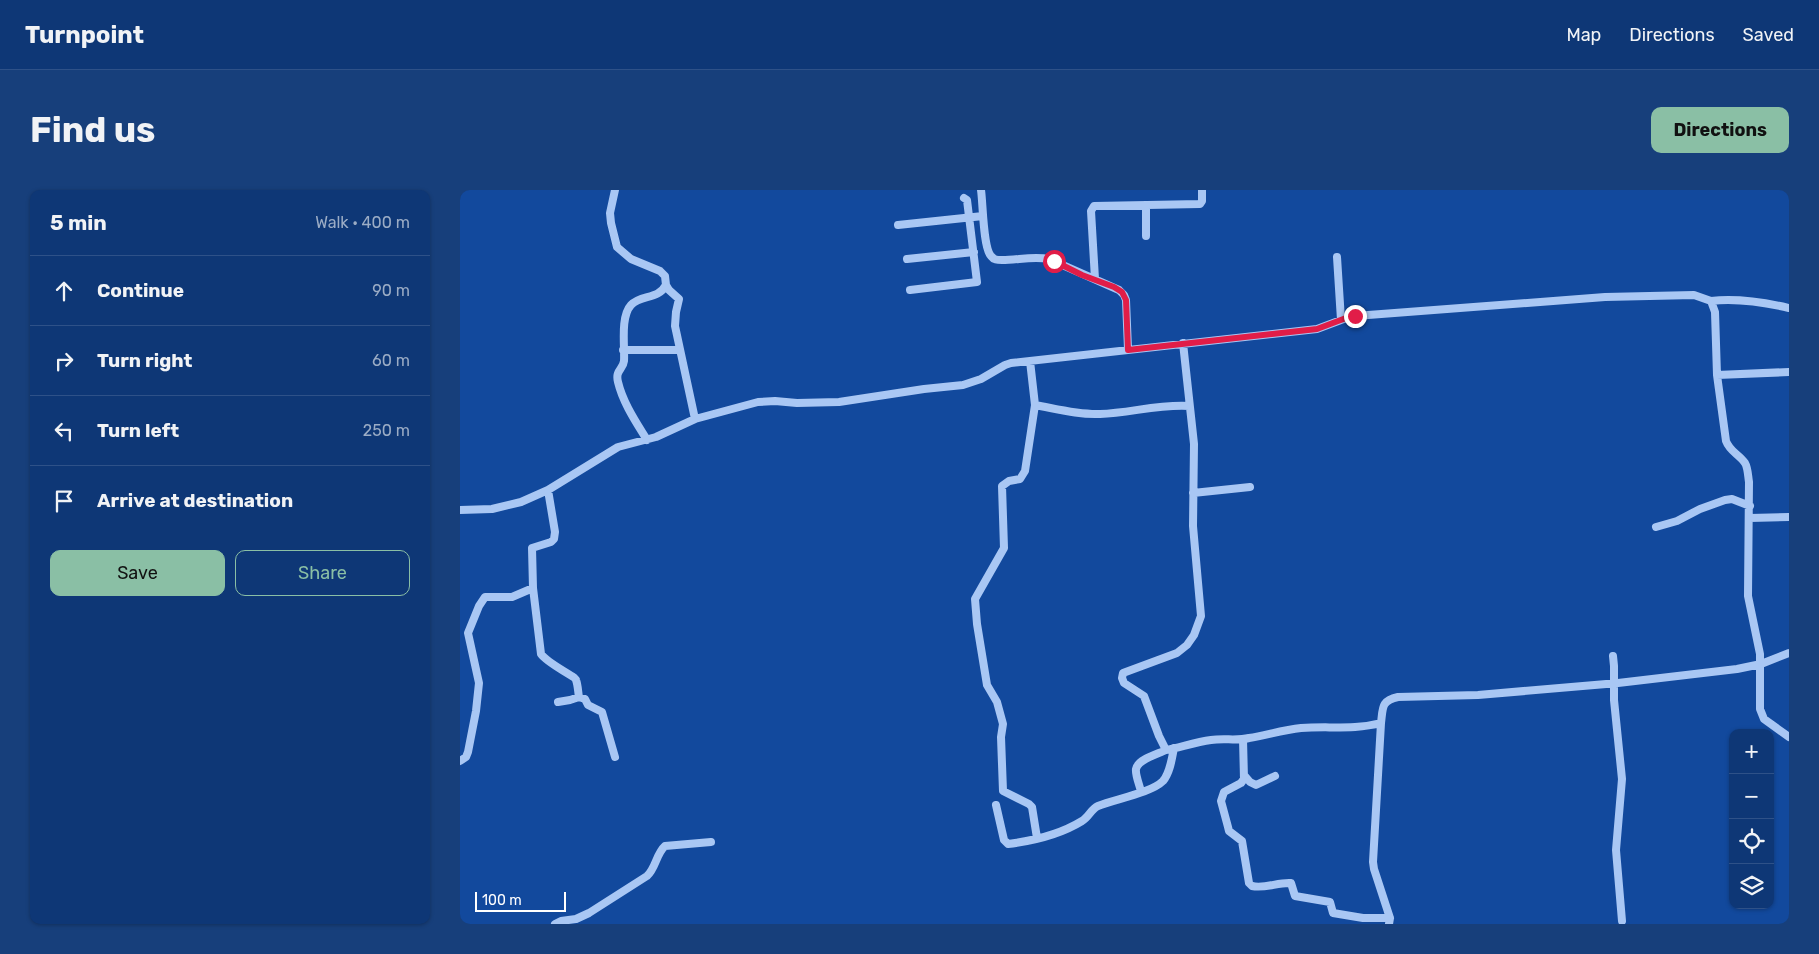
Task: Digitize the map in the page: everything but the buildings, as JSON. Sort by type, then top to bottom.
[{"type":"street","points":[[615,190],[610,213],[618,247],[631,259],[660,271],[665,276],[666,285],[669,290],[679,299],[675,326],[695,419]]},
{"type":"street","points":[[981,190],[987,250],[993,259],[1049,259],[1119,290],[1126,298],[1128,350]]},
{"type":"street","points":[[1095,279],[1092,208],[1094,206],[1200,204],[1202,202],[1202,190]]},
{"type":"street","points":[[910,290],[976,282],[978,280],[970,217],[967,200],[964,198]]},
{"type":"street","points":[[1146,205],[1146,236]]},
{"type":"street","points":[[898,225],[983,216]]},
{"type":"street","points":[[907,259],[974,252]]},
{"type":"street","points":[[1337,258],[1341,320]]},
{"type":"street","points":[[647,440],[634,420],[618,382],[618,372],[624,360],[623,350],[628,309],[633,303],[659,293],[666,285]]},
{"type":"street","points":[[460,508],[502,508],[548,490],[613,450],[647,440],[695,419],[764,401],[796,403],[839,402],[924,388],[963,385],[981,379],[1005,365],[1317,329],[1355,316],[1605,297],[1694,295],[1711,301],[1754,301],[1789,308]]},
{"type":"street","points":[[1711,301],[1715,318],[1717,375],[1724,436],[1729,448],[1740,457],[1747,467],[1750,492],[1748,596],[1758,638],[1761,664],[1761,714],[1766,721],[1789,737]]},
{"type":"street","points":[[1170,749],[1159,736],[1144,696],[1124,683],[1122,676],[1123,673],[1132,669],[1177,653],[1183,649],[1188,645],[1198,625],[1201,606],[1194,557],[1194,444],[1183,343]]},
{"type":"street","points":[[623,350],[680,350]]},
{"type":"street","points":[[1030,361],[1035,405],[1023,476],[1002,486],[1004,548],[975,599],[976,624],[987,685],[996,702],[1003,724],[1001,737],[1003,791],[1032,807],[1037,838]]},
{"type":"street","points":[[1717,375],[1789,372]]},
{"type":"street","points":[[1035,405],[1088,414],[1116,413],[1155,406],[1189,406]]},
{"type":"street","points":[[1193,493],[1250,487]]},
{"type":"street","points":[[548,490],[555,535],[552,541],[532,548],[533,588],[541,654],[558,669],[574,677],[577,682],[578,696]]},
{"type":"street","points":[[1656,527],[1677,521],[1700,509],[1725,500],[1732,499],[1750,506]]},
{"type":"street","points":[[1750,518],[1789,517]]},
{"type":"street","points":[[460,761],[466,757],[468,752],[478,691],[477,672],[469,640],[469,629],[485,597],[512,597],[533,588]]},
{"type":"street","points":[[1243,739],[1244,775],[1241,783],[1224,792],[1221,801],[1229,830],[1242,841],[1249,883],[1257,888],[1291,883],[1295,896],[1330,902],[1333,913],[1390,921],[1373,862],[1381,724],[1384,703],[1388,699],[1398,697],[1478,695],[1613,684],[1737,669],[1761,664],[1789,653]]},
{"type":"street","points":[[1613,656],[1613,684],[1622,779],[1616,850],[1622,923],[1614,924]]},
{"type":"street","points":[[558,702],[570,700],[578,696],[585,699],[588,705],[602,712],[615,757]]},
{"type":"street","points":[[1141,792],[1136,770],[1137,765],[1141,761],[1170,749],[1212,740],[1227,738],[1243,739],[1282,730],[1320,727],[1353,728],[1381,724]]},
{"type":"street","points":[[996,805],[1006,843],[1011,844],[1037,838],[1068,828],[1088,817],[1091,811],[1098,806],[1141,792],[1164,780],[1170,749]]},
{"type":"street","points":[[1244,775],[1250,782],[1256,784],[1275,776]]},
{"type":"street","points":[[555,924],[561,921],[576,919],[596,910],[647,876],[652,871],[662,849],[666,846],[711,842]]},
{"type":"route","points":[[1054,261],[1082,275],[1114,287],[1124,295],[1126,300],[1128,350],[1317,329],[1355,316]]}]
